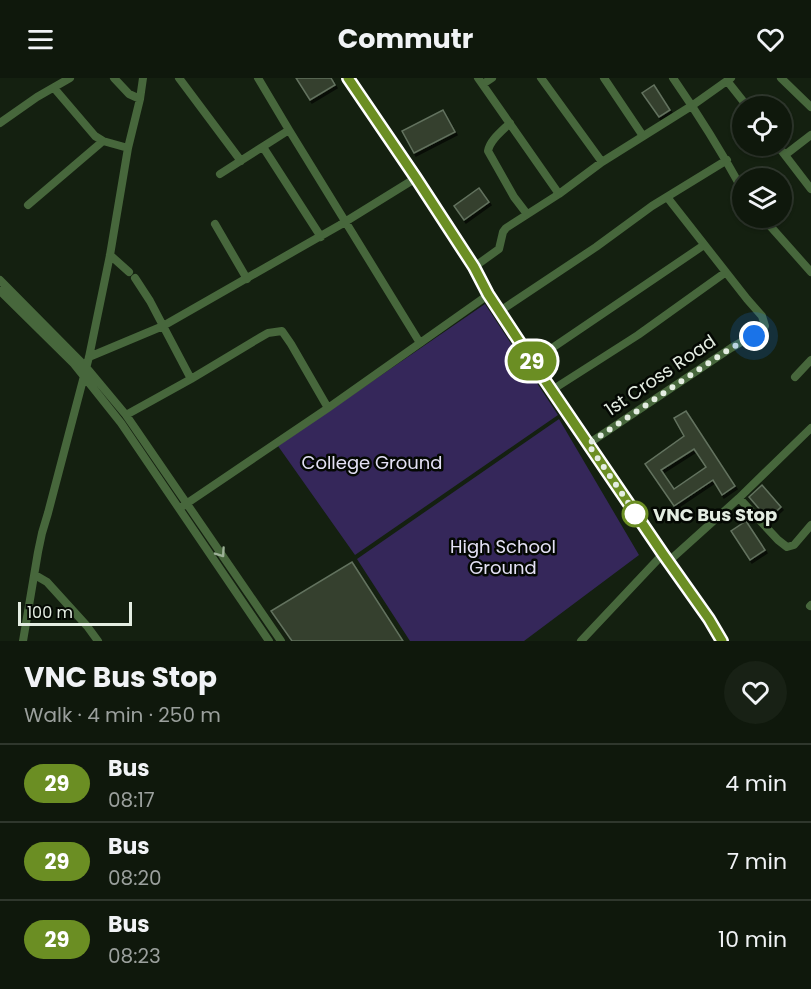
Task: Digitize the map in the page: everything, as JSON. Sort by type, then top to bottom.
[{"type":"main road","points":[[348,78],[474,267],[488,294],[533,362],[722,641]]},
{"type":"street","points":[[0,123],[70,78]]},
{"type":"street","points":[[114,78],[129,94],[140,99]]},
{"type":"street","points":[[23,641],[42,533],[90,357],[143,78]]},
{"type":"street","points":[[179,78],[242,161]]},
{"type":"street","points":[[258,78],[420,343]]},
{"type":"street","points":[[492,78],[481,81],[559,194]]},
{"type":"street","points":[[541,78],[602,162]]},
{"type":"street","points":[[604,78],[643,136]]},
{"type":"street","points":[[673,78],[693,105],[732,170]]},
{"type":"street","points":[[781,78],[811,107]]},
{"type":"street","points":[[474,267],[496,252],[506,228],[559,194],[602,162],[730,80],[740,96]]},
{"type":"street","points":[[54,88],[92,132],[103,141],[128,148]]},
{"type":"street","points":[[510,123],[493,141],[488,151],[514,197],[527,214]]},
{"type":"street","points":[[220,174],[289,130]]},
{"type":"street","points":[[792,148],[811,135]]},
{"type":"street","points":[[28,205],[103,141]]},
{"type":"street","points":[[263,147],[321,237]]},
{"type":"street","points":[[786,156],[811,189]]},
{"type":"street","points":[[500,311],[596,247],[652,206],[727,160]]},
{"type":"street","points":[[90,357],[163,326],[321,237],[416,178]]},
{"type":"street","name":"1st Cross Road","points":[[588,444],[731,348],[762,333],[765,326],[762,316],[667,197]]},
{"type":"street","points":[[214,224],[247,279]]},
{"type":"street","points":[[772,228],[811,272]]},
{"type":"street","points":[[533,362],[705,245]]},
{"type":"street","points":[[110,255],[132,275],[150,301],[191,379]]},
{"type":"street","points":[[552,390],[638,335],[726,272]]},
{"type":"street","points":[[0,280],[86,367],[126,416],[269,641]]},
{"type":"street","points":[[0,291],[74,364],[121,423],[281,641]]},
{"type":"street","points":[[183,506],[328,408],[488,294]]},
{"type":"street","points":[[126,416],[268,333],[282,332],[328,408]]},
{"type":"street","points":[[795,377],[811,360]]},
{"type":"street","points":[[581,641],[666,557],[739,498],[811,428]]},
{"type":"street","points":[[739,498],[787,547],[794,545],[811,525]]},
{"type":"street","points":[[35,575],[47,582],[98,641]]},
{"type":"green space","name":"College Ground","points":[[485,304],[558,415],[355,555],[278,446]]},
{"type":"green space","name":"High School Ground","points":[[559,419],[639,555],[524,641],[410,641],[357,559]]},
{"type":"building","points":[[296,78],[331,78],[335,85],[310,100]]},
{"type":"building","points":[[654,85],[670,110],[659,117],[642,93]]},
{"type":"building","points":[[443,110],[455,132],[414,153],[402,131]]},
{"type":"building","points":[[479,188],[489,202],[464,220],[454,206]]},
{"type":"building","points":[[686,411],[735,486],[722,495],[713,480],[674,506],[645,464],[684,436],[674,418]],"holes":[[[694,449],[706,467],[674,489],[661,470]]]},
{"type":"building","points":[[762,485],[781,507],[768,519],[749,497]]},
{"type":"building","points":[[746,521],[765,550],[750,560],[731,531]]},
{"type":"building","points":[[352,562],[403,641],[292,641],[271,611]]},
{"type":"bus line","name":"29","points":[[348,78],[474,267],[488,294],[542,376],[722,641]]},
{"type":"place","name":"VNC Bus Stop","points":[[635,514]]},
{"type":"route","points":[[635,514],[638,517],[588,444],[731,348],[754,336]]}]
